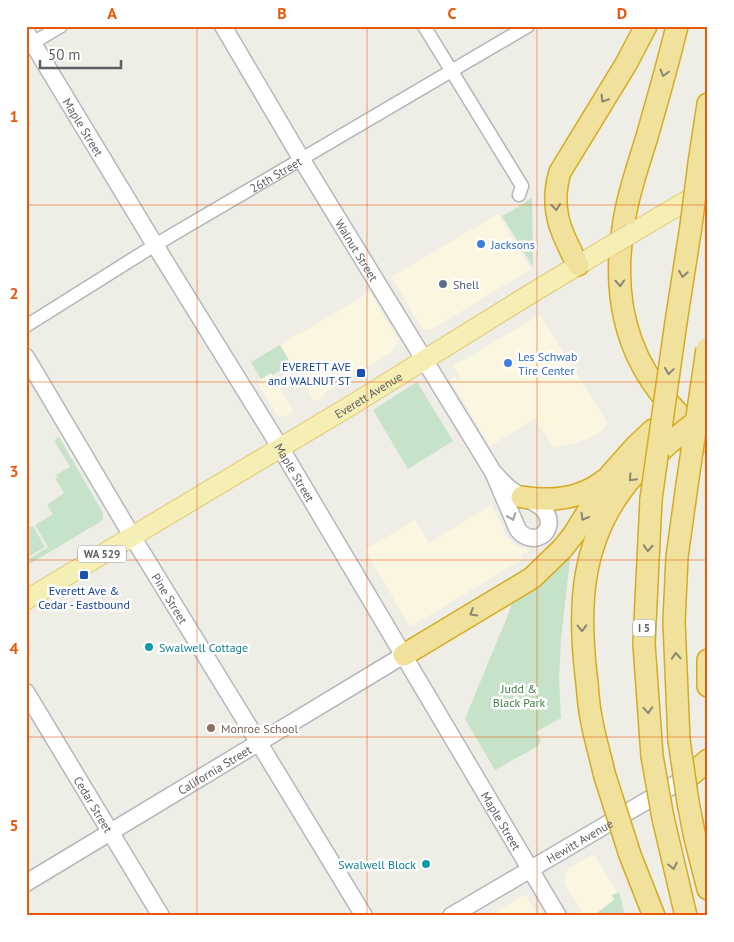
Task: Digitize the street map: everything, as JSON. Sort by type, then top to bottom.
[{"type":"highway","points":[[578,265],[564,238],[559,222],[555,192],[560,172],[626,64],[646,26]]},
{"type":"highway","points":[[677,26],[629,195],[620,254],[620,293],[626,325],[645,373],[674,410],[688,425],[708,441]]},
{"type":"highway","name":"I 5","points":[[686,916],[662,818],[652,756],[644,644],[651,500],[708,104]]},
{"type":"highway","points":[[708,348],[677,557],[674,622],[680,740],[688,802],[708,889]]},
{"type":"highway","points":[[654,916],[630,855],[604,773],[591,716],[583,645],[582,615],[584,590],[590,554],[614,500],[660,437],[707,389]]},
{"type":"highway","points":[[522,497],[540,500],[567,498],[589,490],[610,475],[635,447],[660,437],[708,412]]},
{"type":"highway","points":[[404,656],[532,578],[562,549],[574,534],[610,475]]},
{"type":"highway","points":[[708,660],[708,686]]},
{"type":"highway","points":[[700,771],[708,760]]},
{"type":"main road","name":"Everett Avenue","points":[[26,600],[708,188]]},
{"type":"street","points":[[28,41],[61,26]]},
{"type":"street","name":"Walnut Street","points":[[223,26],[302,160],[493,472],[518,530],[522,535],[529,538],[534,539],[543,535],[548,529],[547,514],[538,505],[512,491],[493,472]]},
{"type":"street","points":[[424,26],[522,186],[519,195]]},
{"type":"street","name":"26th Street","points":[[26,326],[155,245],[528,26]]},
{"type":"street","name":"Maple Street","points":[[28,41],[280,448],[558,916]]},
{"type":"street","name":"Pine Street","points":[[26,357],[132,536],[364,916]]},
{"type":"street","name":"California Street","points":[[26,883],[404,656]]},
{"type":"street","name":"Cedar Street","points":[[26,692],[162,916]]},
{"type":"street","name":"Hewitt Avenue","points":[[451,916],[530,868],[700,771]]},
{"type":"shaded area","points":[[498,214],[531,269],[431,330],[422,328],[391,277]]},
{"type":"shaded area","points":[[370,292],[400,343],[394,347],[392,352],[324,393],[325,396],[315,402],[280,345]]},
{"type":"shaded area","points":[[540,315],[608,423],[599,433],[580,442],[554,448],[535,419],[490,446],[450,379],[455,376],[458,381],[461,380],[453,366]]},
{"type":"shaded area","points":[[271,373],[294,411],[283,418],[281,415],[278,417],[257,383]]},
{"type":"shaded area","points":[[491,505],[502,524],[507,538],[516,545],[528,548],[527,552],[521,555],[523,559],[412,626],[409,625],[365,550],[415,520],[429,543]]},
{"type":"shaded area","points":[[594,854],[618,893],[612,895],[615,899],[593,916],[584,916],[564,883],[567,869]]},
{"type":"shaded area","points":[[525,894],[538,916],[490,916],[492,915]]},
{"type":"green space","points":[[532,198],[533,267],[502,216]]},
{"type":"green space","points":[[280,345],[291,364],[261,379],[251,362]]},
{"type":"green space","points":[[417,382],[453,441],[408,469],[373,410]]},
{"type":"green space","points":[[59,437],[103,513],[103,518],[100,522],[26,566],[26,561],[48,547],[35,525],[53,514],[47,505],[64,493],[55,478],[58,477],[56,475],[70,467],[55,442],[56,438]]},
{"type":"green space","points":[[33,526],[45,547],[26,558],[26,529]]},
{"type":"green space","name":"Judd & Black Park","points":[[571,550],[561,639],[559,677],[561,718],[536,732],[541,741],[538,746],[495,770],[465,719],[514,598]]},
{"type":"green space","points":[[619,892],[625,916],[593,916],[614,900],[612,895]]},
{"type":"place","name":"Jacksons","points":[[481,244]]},
{"type":"place","name":"Shell","points":[[443,284]]},
{"type":"place","name":"Les Schwab Tire Center","points":[[508,363]]},
{"type":"place","name":"EVERETT AVE and WALNUT ST","points":[[361,373]]},
{"type":"place","name":"Everett Ave & Cedar - Eastbound","points":[[84,575]]},
{"type":"place","name":"Swalwell Cottage","points":[[149,647]]},
{"type":"place","name":"Monroe School","points":[[211,728]]},
{"type":"place","name":"Swalwell Block","points":[[426,864]]}]
